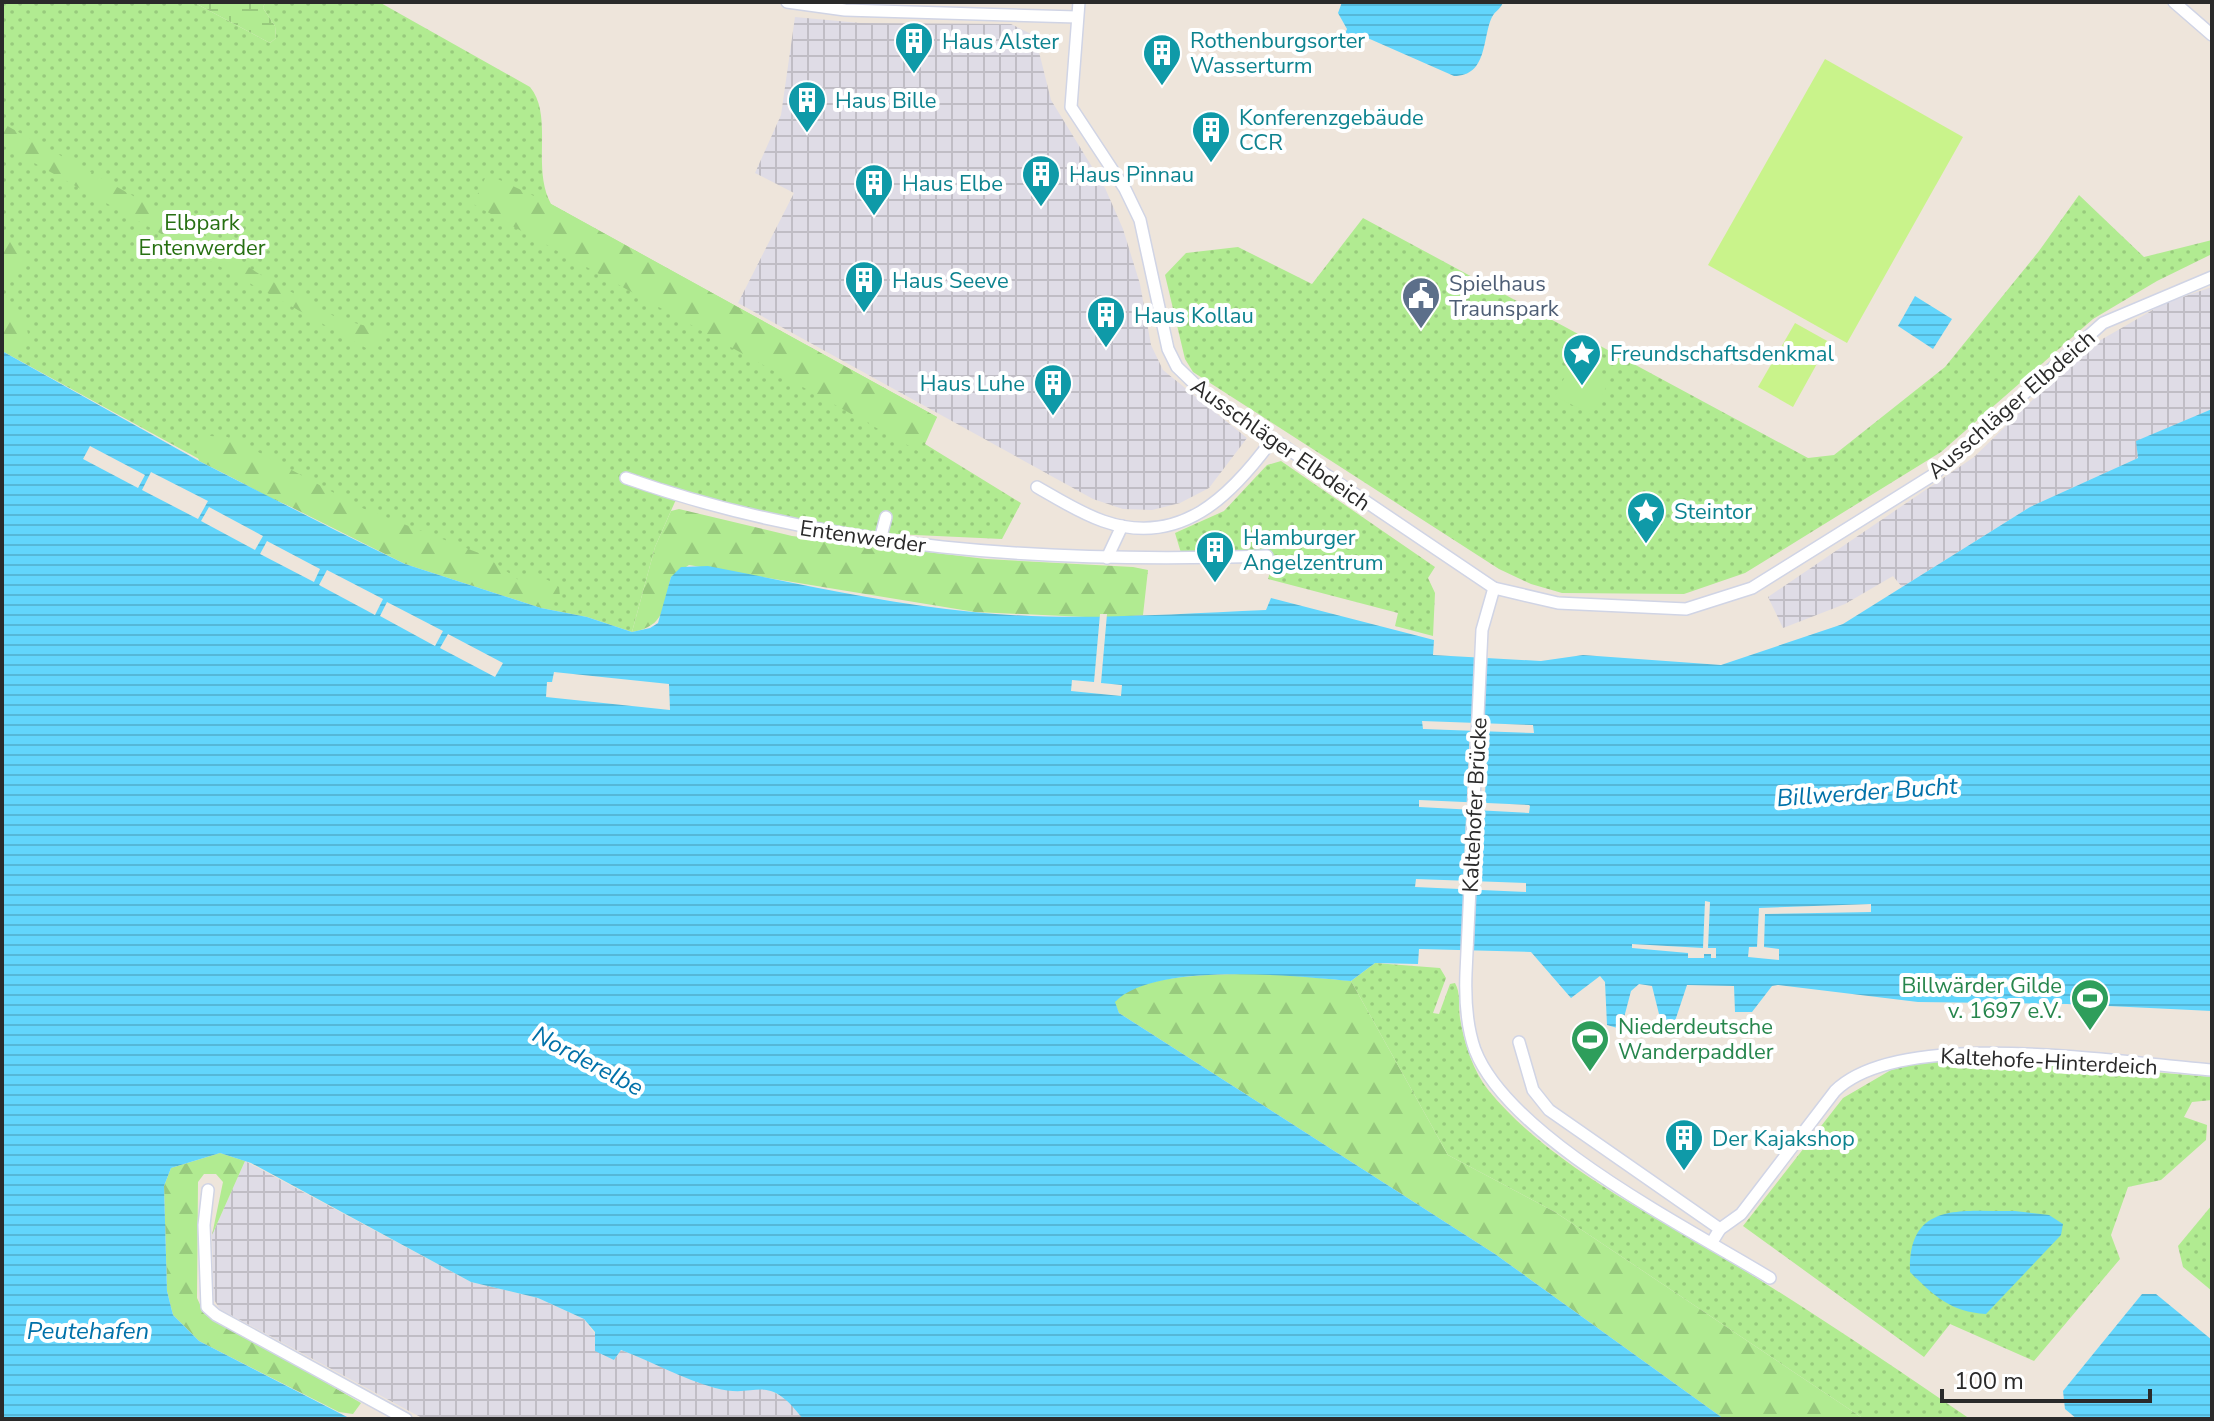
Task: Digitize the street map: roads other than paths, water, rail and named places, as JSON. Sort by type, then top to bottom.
[{"type":"street","points":[[787,2],[1077,17]]},
{"type":"street","name":"Ausschläger Elbdeich","points":[[1079,2],[1071,107],[1125,189],[1140,220],[1172,357],[1202,391],[1494,588],[1558,603],[1670,609],[1720,601],[1752,588],[1933,475],[2103,323],[2198,280],[2212,277]]},
{"type":"street","points":[[2174,2],[2212,35]]},
{"type":"street","points":[[2198,280],[2212,268]]},
{"type":"street","points":[[1037,487],[1093,517],[1122,526],[1169,524],[1213,506],[1239,484],[1272,440]]},
{"type":"street","name":"Entenwerder","points":[[626,478],[711,507],[796,527],[880,540],[994,552],[1107,558],[1267,556]]},
{"type":"street","points":[[880,540],[886,517]]},
{"type":"street","points":[[1107,558],[1122,526]]},
{"type":"street","name":"Kaltehofer Brücke","points":[[1494,588],[1485,613],[1481,656],[1465,997],[1469,1029],[1483,1065],[1502,1093],[1522,1114],[1574,1154],[1675,1224],[1712,1242],[1770,1278]]},
{"type":"street","points":[[1519,1042],[1533,1090],[1549,1110],[1720,1229]]},
{"type":"street","name":"Kaltehofe-Hinterdeich","points":[[1712,1242],[1720,1229],[1741,1214],[1844,1082],[1886,1064],[1955,1052],[2212,1070]]},
{"type":"street","points":[[208,1190],[204,1225],[207,1307],[216,1315],[406,1419]]},
{"type":"water","points":[[1342,2],[1503,2],[1492,17],[1478,63],[1473,70],[1454,76],[1363,36],[1346,42],[1343,39],[1347,29],[1338,13]]},
{"type":"water","points":[[1915,296],[1952,319],[1933,349],[1898,326]]},
{"type":"water","points":[[2,351],[199,461],[405,564],[541,608],[587,617],[632,632],[658,623],[671,577],[681,567],[708,566],[906,603],[1009,615],[1119,616],[1266,610],[1271,598],[1434,640],[1433,655],[1541,661],[1583,655],[1721,665],[1843,624],[2030,507],[2138,458],[2136,441],[2212,409],[2212,1011],[2067,1004],[1918,1002],[1778,985],[1772,986],[1752,1012],[1735,1012],[1734,986],[1687,985],[1674,1024],[1662,1026],[1652,986],[1639,984],[1631,991],[1621,1029],[1607,1025],[1605,982],[1600,976],[1571,998],[1531,952],[1419,949],[1418,964],[1375,963],[1351,981],[1297,976],[1192,976],[1134,989],[1115,1002],[1119,1013],[1495,1254],[1724,1419],[803,1419],[780,1395],[770,1391],[715,1388],[621,1350],[614,1360],[595,1351],[595,1332],[584,1319],[538,1298],[471,1282],[251,1163],[220,1153],[171,1168],[164,1186],[167,1291],[173,1315],[199,1341],[351,1419],[2,1419]],"holes":[[[1422,721],[1533,725],[1534,733],[1423,729]],[[1419,800],[1530,806],[1529,813],[1419,807]],[[1416,879],[1526,883],[1526,892],[1415,887]]]},
{"type":"water","points":[[2015,1211],[2049,1215],[2063,1224],[2061,1235],[1986,1314],[1953,1306],[1910,1272],[1912,1249],[1918,1232],[1928,1221],[1958,1212]]},
{"type":"water","points":[[2142,1294],[2156,1294],[2212,1340],[2212,1419],[2077,1419],[2065,1409],[2063,1391]]},
{"type":"place","name":"Haus Alster","points":[[914,75]]},
{"type":"place","name":"Rothenburgsorter Wasserturm","points":[[1162,87]]},
{"type":"place","name":"Haus Bille","points":[[807,134]]},
{"type":"place","name":"Konferenzgebäude CCR","points":[[1211,164]]},
{"type":"place","name":"Haus Pinnau","points":[[1041,208]]},
{"type":"place","name":"Haus Elbe","points":[[874,217]]},
{"type":"place","name":"Haus Seeve","points":[[864,314]]},
{"type":"place","name":"Spielhaus Traunspark","points":[[1421,330]]},
{"type":"place","name":"Haus Kollau","points":[[1106,349]]},
{"type":"place","name":"Freundschaftsdenkmal","points":[[1582,387]]},
{"type":"place","name":"Haus Luhe","points":[[1053,417]]},
{"type":"place","name":"Steintor","points":[[1646,545]]},
{"type":"place","name":"Hamburger Angelzentrum","points":[[1215,584]]},
{"type":"place","name":"Billwärder Gilde v. 1697 e.V.","points":[[2090,1032]]},
{"type":"place","name":"Niederdeutsche Wanderpaddler","points":[[1590,1073]]},
{"type":"place","name":"Der Kajakshop","points":[[1684,1172]]},
{"type":"park label","name":"Elbpark Entenwerder","points":[[202,234]]},
{"type":"water label","name":"Billwerder Bucht","points":[[1867,792]]},
{"type":"water label","name":"Norderelbe","points":[[588,1061]]},
{"type":"water label","name":"Peutehafen","points":[[88,1331]]}]
